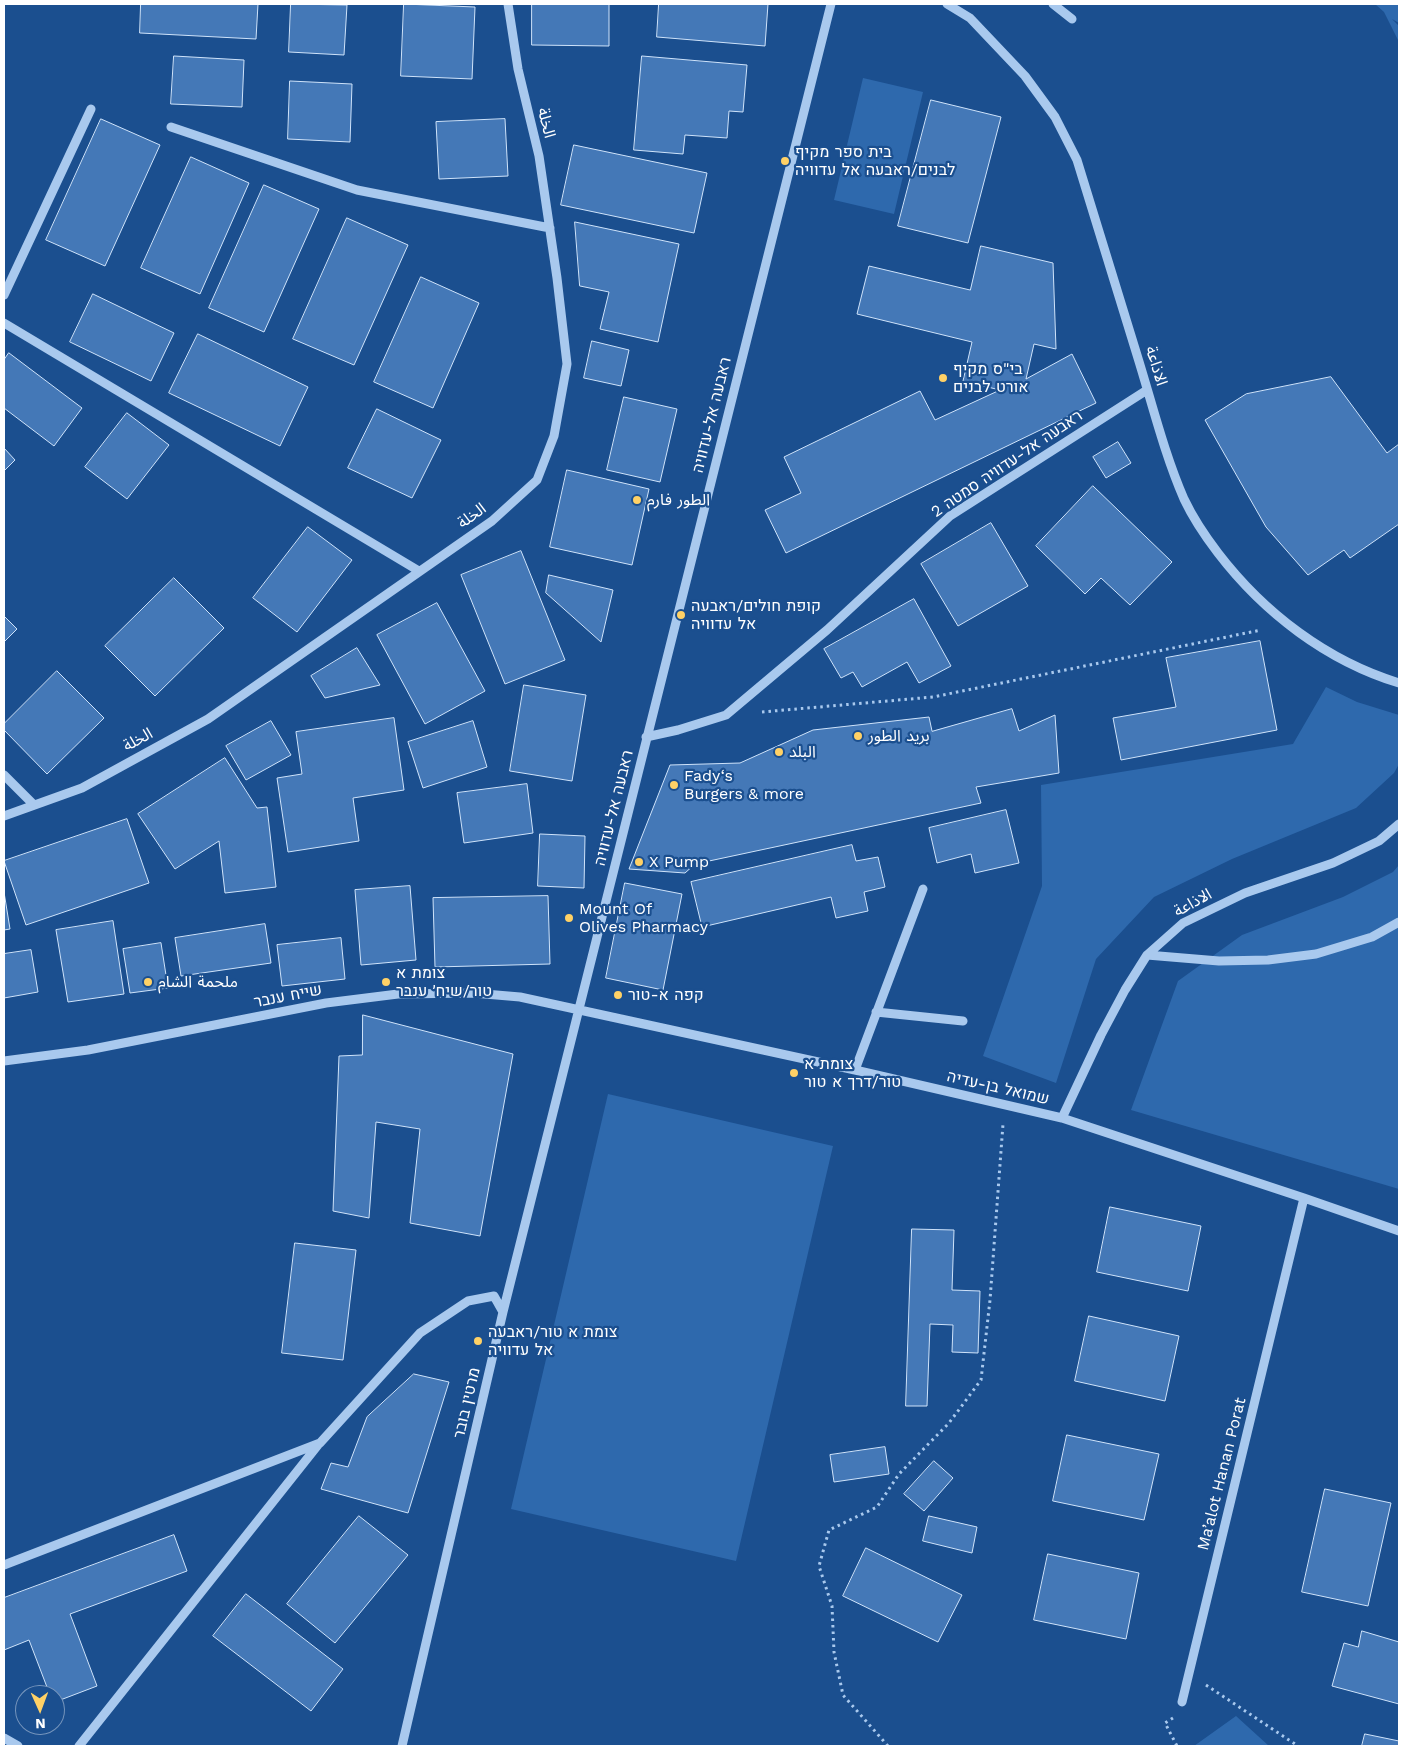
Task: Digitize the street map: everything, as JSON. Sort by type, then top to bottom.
[{"type":"street","name":"الخلة","points":[[4,816],[82,788],[208,719],[492,521],[537,480],[554,436],[567,364],[539,156],[518,69],[508,4]]},
{"type":"street","name":"ראבעה אל-עדוויה","points":[[580,1009],[646,737],[832,4]]},
{"type":"street","name":"الاذاعة","points":[[947,4],[970,18],[1026,76],[1055,117],[1077,160],[1164,442],[1184,500],[1202,531],[1231,570],[1267,608],[1301,634],[1348,663],[1399,682]]},
{"type":"street","points":[[1053,4],[1072,19]]},
{"type":"street","points":[[4,295],[91,109]]},
{"type":"street","points":[[171,127],[357,190],[550,228]]},
{"type":"street","points":[[4,323],[419,571]]},
{"type":"street","name":"ראבעה אל-עדוויה סמטה 2","points":[[646,737],[678,730],[726,715],[827,630],[950,516],[1148,390]]},
{"type":"street","points":[[4,775],[34,805]]},
{"type":"street","name":"الاذاعة","points":[[1062,1118],[1101,1035],[1125,990],[1147,955],[1183,923],[1245,892],[1340,859],[1379,841],[1399,824]]},
{"type":"street","points":[[854,1070],[923,888]]},
{"type":"street","points":[[1147,955],[1219,962],[1268,960],[1316,954],[1372,937],[1399,922]]},
{"type":"street","name":"שייח ענבר","points":[[4,1061],[88,1050],[326,1003],[398,994],[482,994],[520,997],[580,1009]]},
{"type":"street","name":"שמואל בן-עדיה","points":[[580,1009],[1062,1118],[1399,1231]]},
{"type":"street","name":"מרטין בובר","points":[[402,1746],[503,1312],[580,1009]]},
{"type":"street","points":[[876,1012],[963,1021]]},
{"type":"street","name":"Ma’alot Hanan Porat","points":[[1182,1702],[1304,1198]]},
{"type":"street","points":[[79,1746],[320,1443],[420,1333],[468,1301],[494,1296],[503,1312]]},
{"type":"street","points":[[4,1565],[320,1443]]},
{"type":"street","points":[[4,1738],[18,1746]]},
{"type":"path","points":[[726,715],[933,697],[1260,629],[1268,634]]},
{"type":"path","points":[[888,1746],[842,1695],[834,1652],[832,1606],[819,1566],[829,1530],[877,1507],[899,1474],[949,1423],[981,1380],[990,1300],[1005,1104]]},
{"type":"path","points":[[1188,1674],[1298,1746]]},
{"type":"path","points":[[1177,1746],[1165,1723],[1179,1716],[1182,1702]]},
{"type":"shaded area","points":[[1375,4],[1399,4],[1399,23],[1392,19],[1399,26],[1399,42],[1384,12]]},
{"type":"shaded area","points":[[863,78],[923,92],[894,214],[834,200]]},
{"type":"shaded area","points":[[1326,687],[1357,702],[1399,715],[1399,764],[1394,773],[1356,808],[1232,859],[1154,897],[1096,959],[1056,1083],[983,1056],[1042,886],[1041,785],[1293,744]]},
{"type":"shaded area","points":[[1399,865],[1399,1189],[1131,1110],[1178,981],[1242,935],[1343,897],[1393,872]]},
{"type":"shaded area","points":[[608,1094],[833,1146],[736,1561],[511,1509]]},
{"type":"shaded area","points":[[1236,1716],[1269,1746],[1194,1746]]},
{"type":"building","points":[[141,4],[258,4],[256,39],[140,33]]},
{"type":"building","points":[[291,4],[347,5],[344,55],[289,52]]},
{"type":"building","points":[[404,4],[475,7],[472,79],[401,76]]},
{"type":"building","points":[[532,4],[609,4],[609,46],[532,45]]},
{"type":"building","points":[[659,4],[768,4],[765,46],[657,37]]},
{"type":"building","points":[[174,56],[244,60],[242,107],[171,104]]},
{"type":"building","points":[[642,56],[747,65],[743,112],[729,111],[727,138],[685,135],[683,154],[634,150]]},
{"type":"building","points":[[290,81],[352,84],[350,142],[288,139]]},
{"type":"building","points":[[931,100],[1001,117],[968,243],[898,226]]},
{"type":"building","points":[[101,119],[160,145],[105,266],[46,240]]},
{"type":"building","points":[[505,119],[508,176],[439,179],[436,122]]},
{"type":"building","points":[[574,145],[707,173],[694,233],[561,205]]},
{"type":"building","points":[[191,157],[249,183],[200,294],[141,268]]},
{"type":"building","points":[[264,185],[319,209],[264,332],[209,308]]},
{"type":"building","points":[[347,218],[408,245],[354,365],[293,339]]},
{"type":"building","points":[[575,222],[679,244],[658,342],[600,329],[609,292],[580,286]]},
{"type":"building","points":[[981,246],[1053,263],[1056,349],[1034,344],[1026,379],[1072,354],[1096,403],[786,553],[765,510],[801,493],[784,457],[920,391],[935,420],[1000,390],[963,381],[972,342],[857,314],[869,266],[970,290]]},
{"type":"building","points":[[421,277],[479,303],[433,408],[374,382]]},
{"type":"building","points":[[93,294],[174,333],[151,381],[70,342]]},
{"type":"building","points":[[198,334],[308,387],[280,446],[169,393]]},
{"type":"building","points":[[592,341],[629,350],[621,386],[584,378]]},
{"type":"building","points":[[9,353],[82,408],[54,446],[4,408],[4,360]]},
{"type":"building","points":[[1331,377],[1387,453],[1399,444],[1399,524],[1350,558],[1344,550],[1308,575],[1266,527],[1205,420],[1246,394]]},
{"type":"building","points":[[624,397],[677,409],[660,482],[607,470]]},
{"type":"building","points":[[377,409],[441,440],[412,498],[348,468]]},
{"type":"building","points":[[127,413],[169,445],[127,499],[85,467]]},
{"type":"building","points":[[1118,442],[1131,463],[1106,478],[1093,457]]},
{"type":"building","points":[[4,448],[15,460],[4,471]]},
{"type":"building","points":[[567,470],[649,489],[632,565],[550,547]]},
{"type":"building","points":[[1093,486],[1172,562],[1130,605],[1101,578],[1085,594],[1036,546]]},
{"type":"building","points":[[991,523],[1028,586],[958,626],[921,564]]},
{"type":"building","points":[[308,527],[352,560],[297,632],[253,598]]},
{"type":"building","points":[[521,551],[565,660],[505,684],[461,575]]},
{"type":"building","points":[[549,575],[613,590],[601,642],[546,593]]},
{"type":"building","points":[[174,578],[224,628],[155,696],[105,646]]},
{"type":"building","points":[[914,599],[951,666],[919,683],[907,662],[862,687],[853,672],[841,678],[824,649]]},
{"type":"building","points":[[437,603],[485,691],[425,724],[377,635]]},
{"type":"building","points":[[4,616],[17,629],[4,642]]},
{"type":"building","points":[[1260,641],[1277,730],[1121,760],[1113,718],[1176,707],[1166,658]]},
{"type":"building","points":[[357,648],[380,685],[325,698],[311,676]]},
{"type":"building","points":[[57,671],[104,718],[47,774],[4,730],[4,724]]},
{"type":"building","points":[[524,685],[586,695],[572,781],[510,771]]},
{"type":"building","points":[[1012,709],[1019,731],[1055,715],[1059,773],[976,787],[981,803],[695,864],[685,873],[629,869],[670,765],[740,763],[813,730],[929,717],[932,731]]},
{"type":"building","points":[[394,718],[404,790],[353,798],[359,841],[288,852],[277,778],[302,774],[296,732]]},
{"type":"building","points":[[271,721],[291,755],[246,780],[226,746]]},
{"type":"building","points":[[473,721],[487,767],[423,788],[408,742]]},
{"type":"building","points":[[225,758],[257,808],[267,807],[276,887],[225,893],[219,841],[175,869],[138,814]]},
{"type":"building","points":[[527,784],[533,833],[464,843],[457,793]]},
{"type":"building","points":[[1006,810],[1019,863],[975,873],[971,854],[937,863],[929,828]]},
{"type":"building","points":[[127,819],[149,883],[26,925],[4,861]]},
{"type":"building","points":[[540,834],[585,836],[584,888],[538,886]]},
{"type":"building","points":[[852,845],[856,861],[878,857],[885,887],[864,892],[868,911],[836,918],[831,897],[702,927],[691,882]]},
{"type":"building","points":[[625,883],[682,894],[663,990],[606,978]]},
{"type":"building","points":[[410,886],[416,960],[361,965],[355,890]]},
{"type":"building","points":[[4,892],[10,929],[4,930]]},
{"type":"building","points":[[548,896],[550,964],[435,967],[433,898]]},
{"type":"building","points":[[113,921],[124,994],[68,1002],[56,930]]},
{"type":"building","points":[[265,924],[271,963],[181,976],[175,938]]},
{"type":"building","points":[[341,938],[345,979],[282,986],[277,945]]},
{"type":"building","points":[[161,943],[168,988],[130,993],[123,949]]},
{"type":"building","points":[[31,950],[38,992],[4,998],[4,954]]},
{"type":"building","points":[[363,1015],[513,1054],[480,1236],[410,1223],[420,1129],[376,1122],[369,1218],[333,1211],[339,1056],[362,1055]]},
{"type":"building","points":[[1110,1207],[1201,1226],[1188,1291],[1097,1272]]},
{"type":"building","points":[[912,1229],[954,1230],[952,1290],[980,1291],[978,1353],[952,1352],[953,1325],[930,1324],[927,1406],[906,1406]]},
{"type":"building","points":[[295,1243],[356,1250],[343,1360],[282,1353]]},
{"type":"building","points":[[1089,1316],[1179,1336],[1165,1401],[1075,1381]]},
{"type":"building","points":[[414,1374],[449,1382],[408,1513],[321,1489],[331,1463],[348,1467],[367,1417]]},
{"type":"building","points":[[1067,1435],[1159,1454],[1144,1520],[1053,1501]]},
{"type":"building","points":[[885,1447],[889,1474],[834,1482],[830,1455]]},
{"type":"building","points":[[934,1461],[953,1478],[924,1511],[904,1494]]},
{"type":"building","points":[[1325,1489],[1391,1503],[1368,1606],[1302,1592]]},
{"type":"building","points":[[359,1516],[408,1555],[335,1643],[287,1604]]},
{"type":"building","points":[[929,1516],[977,1527],[972,1553],[923,1541]]},
{"type":"building","points":[[174,1535],[187,1571],[70,1614],[97,1686],[65,1698],[65,1685],[46,1685],[29,1640],[4,1650],[4,1598]]},
{"type":"building","points":[[866,1548],[962,1595],[938,1642],[843,1596]]},
{"type":"building","points":[[1048,1554],[1139,1573],[1126,1639],[1034,1620]]},
{"type":"building","points":[[246,1594],[343,1669],[311,1711],[213,1636]]},
{"type":"building","points":[[1362,1631],[1399,1642],[1399,1704],[1332,1686],[1344,1643],[1358,1647]]},
{"type":"building","points":[[1365,1734],[1399,1741],[1399,1746],[1362,1746]]},
{"type":"place","name":"בית ספר מקיף לבנים/ראבעה אל עדוויה","points":[[785,161]]},
{"type":"place","name":"בי\"ס מקיף אורט לבנים","points":[[943,378]]},
{"type":"place","name":"الطور فارم","points":[[637,500]]},
{"type":"place","name":"קופת חולים/ראבעה אל עדוויה","points":[[681,615]]},
{"type":"place","name":"بريد الطور","points":[[858,736]]},
{"type":"place","name":"البلد","points":[[779,752]]},
{"type":"place","name":"Fady‘s Burgers & more","points":[[674,785]]},
{"type":"place","name":"X Pump","points":[[639,862]]},
{"type":"place","name":"Mount Of Olives Pharmacy","points":[[569,918]]},
{"type":"place","name":"ملحمة الشام","points":[[148,982]]},
{"type":"place","name":"צומת א טור/שיח׳ ענבר","points":[[386,982]]},
{"type":"place","name":"קפה א-טור","points":[[618,995]]},
{"type":"place","name":"צומת א טור/דרך א טור","points":[[794,1073]]},
{"type":"place","name":"צומת א טור/ראבעה אל עדוויה","points":[[478,1341]]}]
